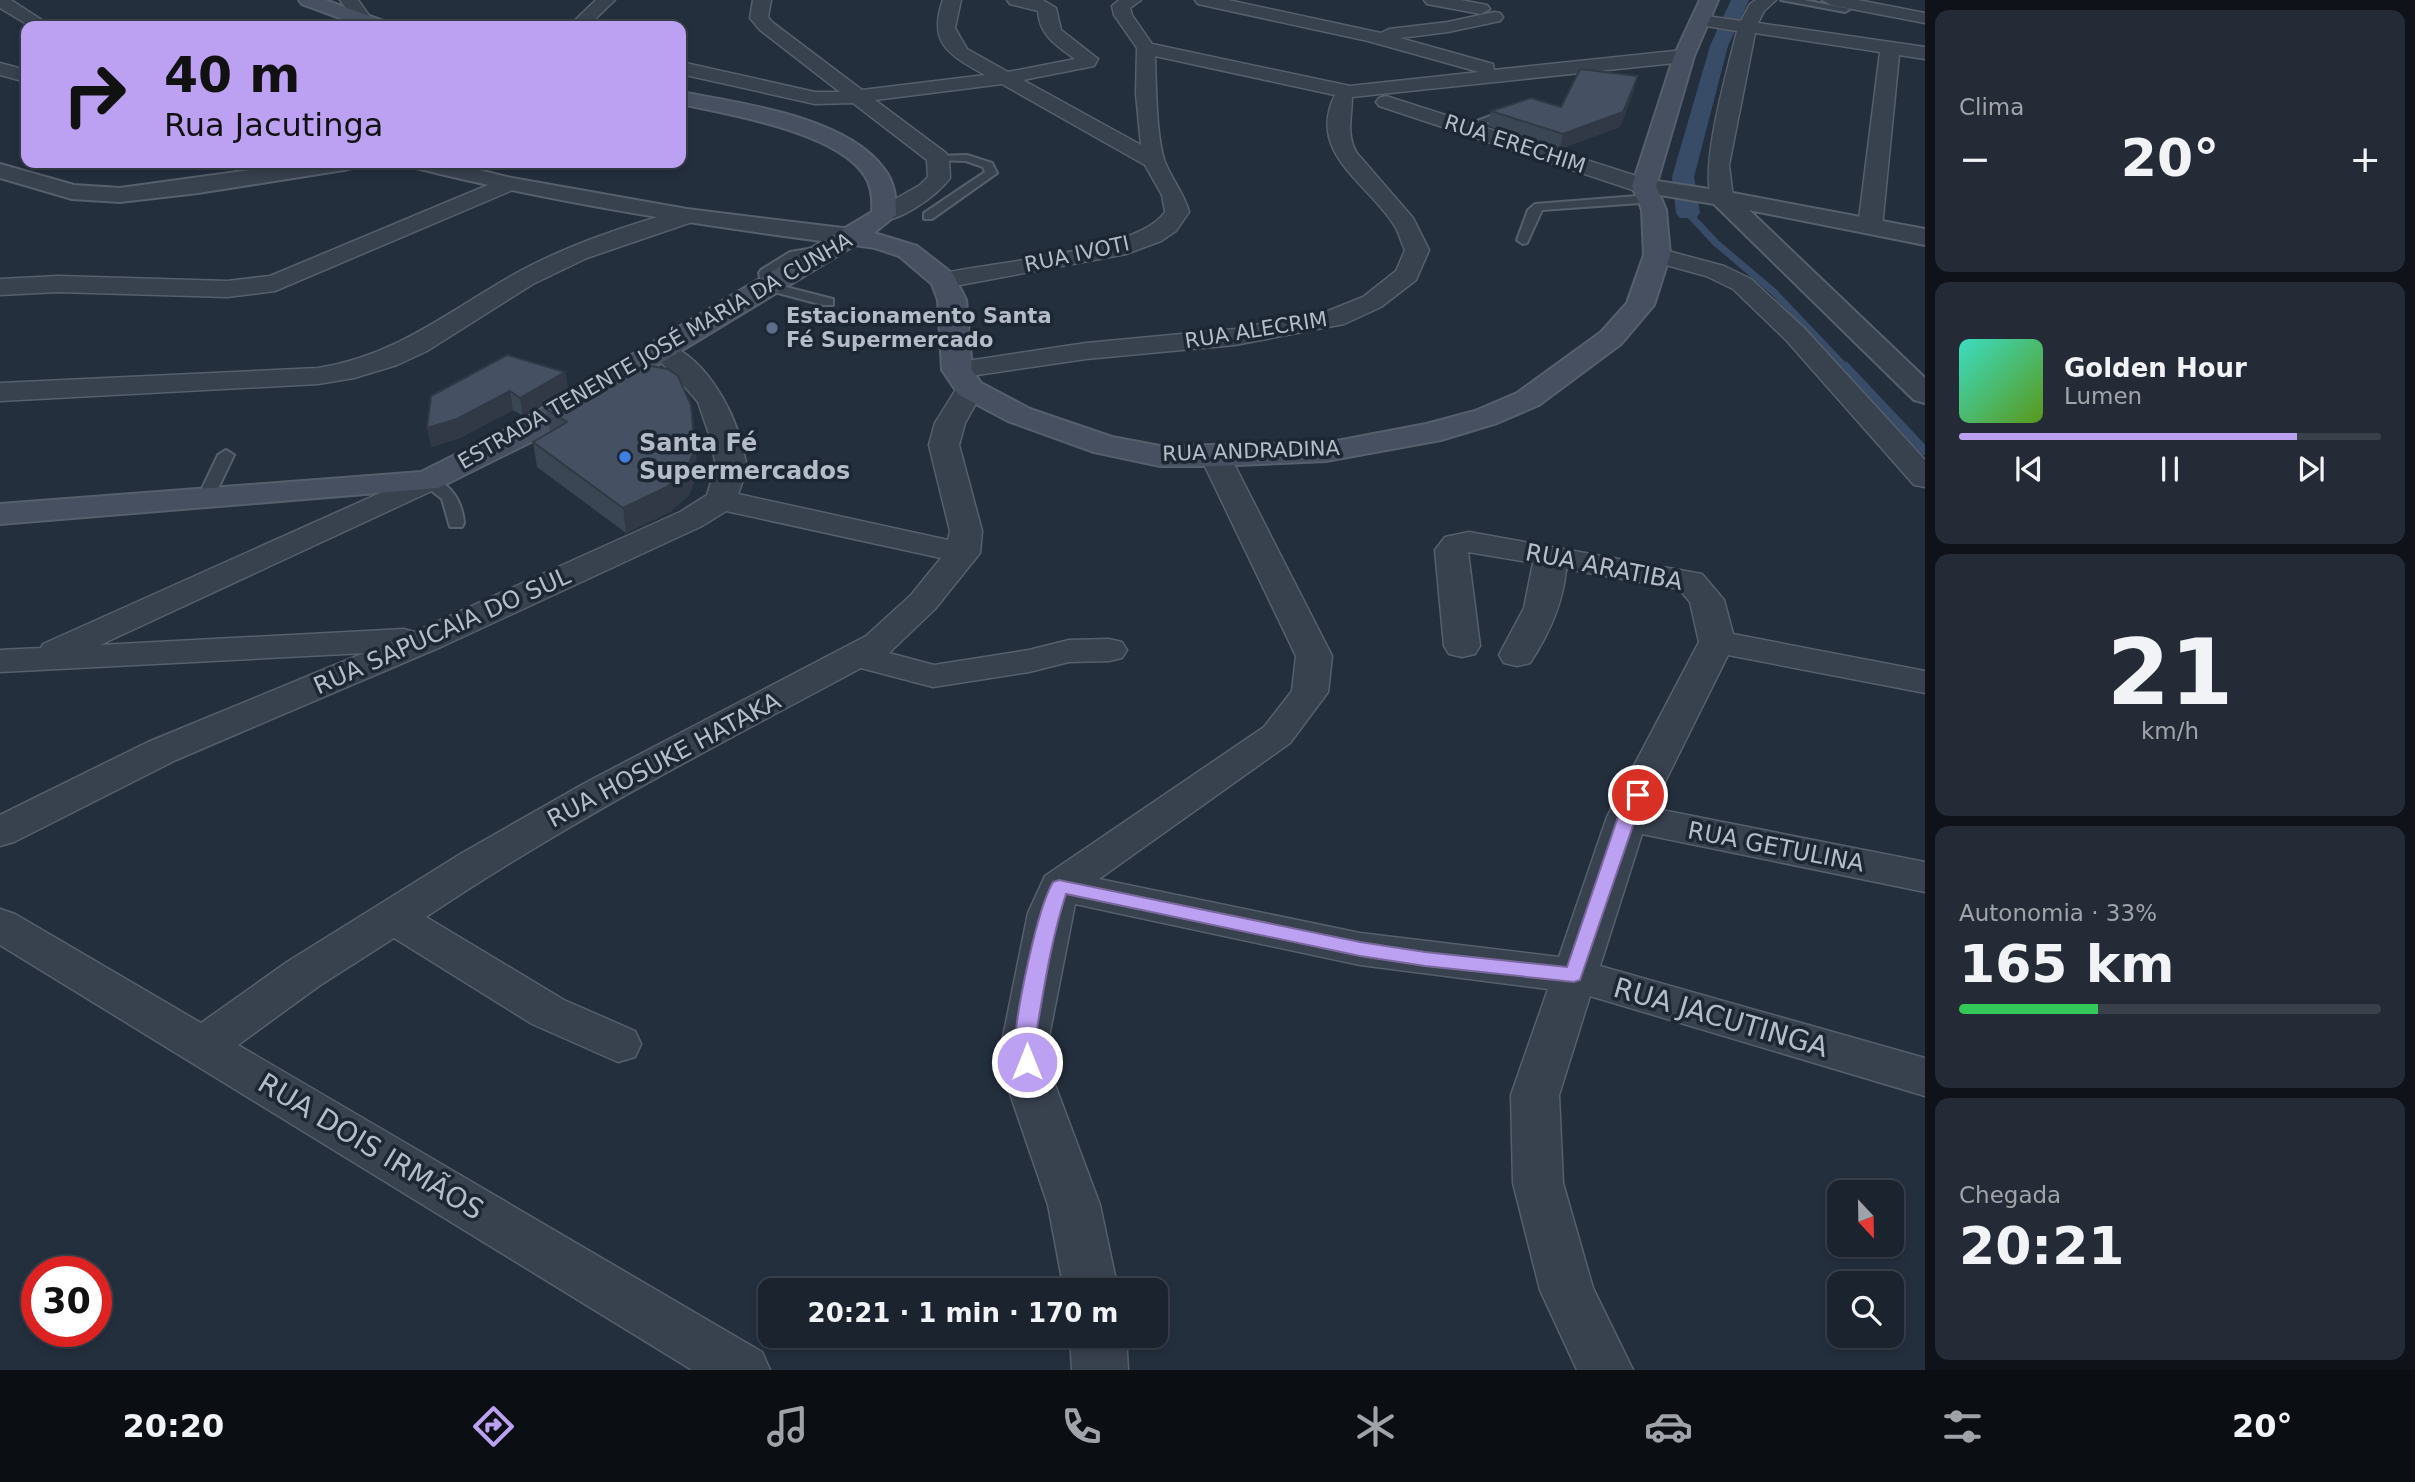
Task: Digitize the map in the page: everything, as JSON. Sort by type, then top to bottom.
[{"type":"main road","points":[[308,0],[363,11]]},
{"type":"main road","points":[[1654,191],[1684,56],[1725,24],[1709,0]]},
{"type":"main road","points":[[686,99],[757,114],[814,131],[848,146],[876,174],[884,192],[884,215]]},
{"type":"main road","name":"RUA ANDRADINA","points":[[963,379],[1019,415],[1105,445],[1160,456],[1326,452],[1430,433],[1486,417],[1528,399],[1611,338],[1632,316],[1640,305],[1657,255],[1654,191]]},
{"type":"main road","name":"ESTRADA TENENTE JOSÉ MARIA DA CUNHA","points":[[0,514],[427,481],[520,435],[884,215]]},
{"type":"main road","points":[[841,243],[880,241],[908,251],[944,280],[952,300],[963,379]]},
{"type":"street","points":[[583,21],[606,0]]},
{"type":"street","points":[[762,0],[759,18],[766,26],[938,159],[939,178],[928,190],[884,215]]},
{"type":"street","points":[[952,0],[944,22],[949,41],[960,53],[1154,161]]},
{"type":"street","points":[[686,69],[815,97],[857,97],[1005,78],[1080,64],[1088,59],[1054,36],[1048,23],[1047,8],[1016,0]]},
{"type":"street","points":[[1132,0],[1121,6],[1123,15],[1146,48],[1348,93],[1684,56]]},
{"type":"street","points":[[1204,0],[1371,36],[1507,74]]},
{"type":"street","points":[[1371,36],[1486,12],[1432,0]]},
{"type":"street","points":[[1725,24],[1767,0]]},
{"type":"street","points":[[0,1],[34,21]]},
{"type":"street","points":[[1838,4],[1925,18]]},
{"type":"street","points":[[1725,24],[1925,53]]},
{"type":"street","points":[[1712,196],[1718,165],[1725,24]]},
{"type":"street","points":[[1870,227],[1890,47]]},
{"type":"street","name":"RUA IVOTI","points":[[944,280],[1117,249],[1153,236],[1168,226],[1177,212],[1173,195],[1154,161],[1146,94],[1146,48]]},
{"type":"street","points":[[0,69],[21,75]]},
{"type":"street","points":[[1368,108],[1420,83]]},
{"type":"street","name":"RUA ALECRIM","points":[[963,379],[1086,351],[1273,331],[1335,318],[1372,303],[1407,275],[1417,250],[1405,223],[1346,154],[1339,140],[1368,108],[1348,93]]},
{"type":"street","name":"RUA ERECHIM","points":[[1348,93],[1356,104],[1368,108],[1463,128],[1654,191]]},
{"type":"street","points":[[0,171],[72,192],[120,195],[312,168]]},
{"type":"street","points":[[444,168],[507,184],[841,243]]},
{"type":"street","points":[[0,288],[58,284],[227,289],[275,283],[507,184]]},
{"type":"street","points":[[1654,191],[1712,196],[1925,237]]},
{"type":"street","points":[[1712,196],[1925,394]]},
{"type":"street","points":[[0,392],[318,376],[354,370],[417,345],[524,279],[578,253],[687,216]]},
{"type":"street","points":[[1657,255],[1715,271],[1742,284],[1796,334],[1841,388],[1925,478]]},
{"type":"street","points":[[660,350],[683,367],[712,400],[725,437],[731,466],[720,500],[962,553],[966,531],[944,445],[963,379]]},
{"type":"street","points":[[1089,1278],[1074,1205],[1030,1082],[1025,1042],[1048,925],[1059,887],[1277,735],[1310,692],[1314,656],[1215,456]]},
{"type":"street","points":[[39,660],[427,481]]},
{"type":"street","name":"RUA SAPUCAIA DO SUL","points":[[0,832],[162,751],[430,638],[691,519],[720,500]]},
{"type":"street","name":"RUA ARATIBA","points":[[1462,646],[1451,550],[1457,544],[1469,542],[1690,581],[1707,600],[1717,642]]},
{"type":"street","name":"RUA HOSUKE HATAKA","points":[[204,1045],[303,974],[477,863],[599,792],[859,656],[904,621],[962,553]]},
{"type":"street","points":[[1517,655],[1545,603],[1550,582],[1550,556]]},
{"type":"street","points":[[0,661],[430,638]]},
{"type":"street","points":[[1605,1370],[1567,1290],[1538,1183],[1535,1095],[1627,817],[1717,642],[1925,682]]},
{"type":"street","points":[[859,656],[933,676],[1029,661],[1069,651],[1110,650]]},
{"type":"street","name":"RUA GETULINA","points":[[1627,817],[1925,877]]},
{"type":"street","name":"RUA JACUTINGA","points":[[1059,887],[1360,949],[1574,975],[1925,1077]]},
{"type":"street","points":[[394,918],[548,1013],[618,1044]]},
{"type":"street","name":"RUA DOIS IRMÃOS","points":[[0,925],[204,1045],[741,1370]]},
{"type":"street","points":[[1099,1348],[1100,1370]]},
{"type":"lane","points":[[1786,0],[1838,4]]},
{"type":"lane","points":[[1463,128],[1527,107]]},
{"type":"lane","points":[[928,216],[991,173],[988,165],[980,161],[938,159]]},
{"type":"lane","points":[[1523,240],[1534,210],[1539,207],[1654,191]]},
{"type":"lane","points":[[768,286],[828,302]]},
{"type":"lane","points":[[206,498],[226,455]]},
{"type":"lane","points":[[427,481],[447,491],[455,507],[456,523]]},
{"type":"building","points":[[1580,69],[1638,76],[1623,112],[1563,134],[1491,111],[1531,98],[1561,107]]},
{"type":"building","points":[[507,355],[565,372],[520,398],[510,391],[457,419],[427,428],[431,396]]},
{"type":"building","name":"Santa Fé Supermercados","points":[[645,365],[668,369],[678,376],[691,405],[695,449],[686,470],[667,487],[623,508],[533,442],[567,422],[546,409],[601,376],[617,381]]},
{"type":"waterway","points":[[1688,213],[1683,177],[1719,46],[1740,0]]},
{"type":"waterway","points":[[1688,213],[1716,243],[1774,292],[1846,368]]},
{"type":"waterway","points":[[1845,366],[1925,451]]},
{"type":"place","name":"Estacionamento Santa Fé Supermercado","points":[[772,328]]},
{"type":"place","name":"Santa Fé Supermercados","points":[[625,457]]},
{"type":"route","points":[[1027,1062],[1025,1042],[1037,976],[1050,913],[1059,887],[1360,949],[1574,975],[1627,817],[1638,795]]}]
